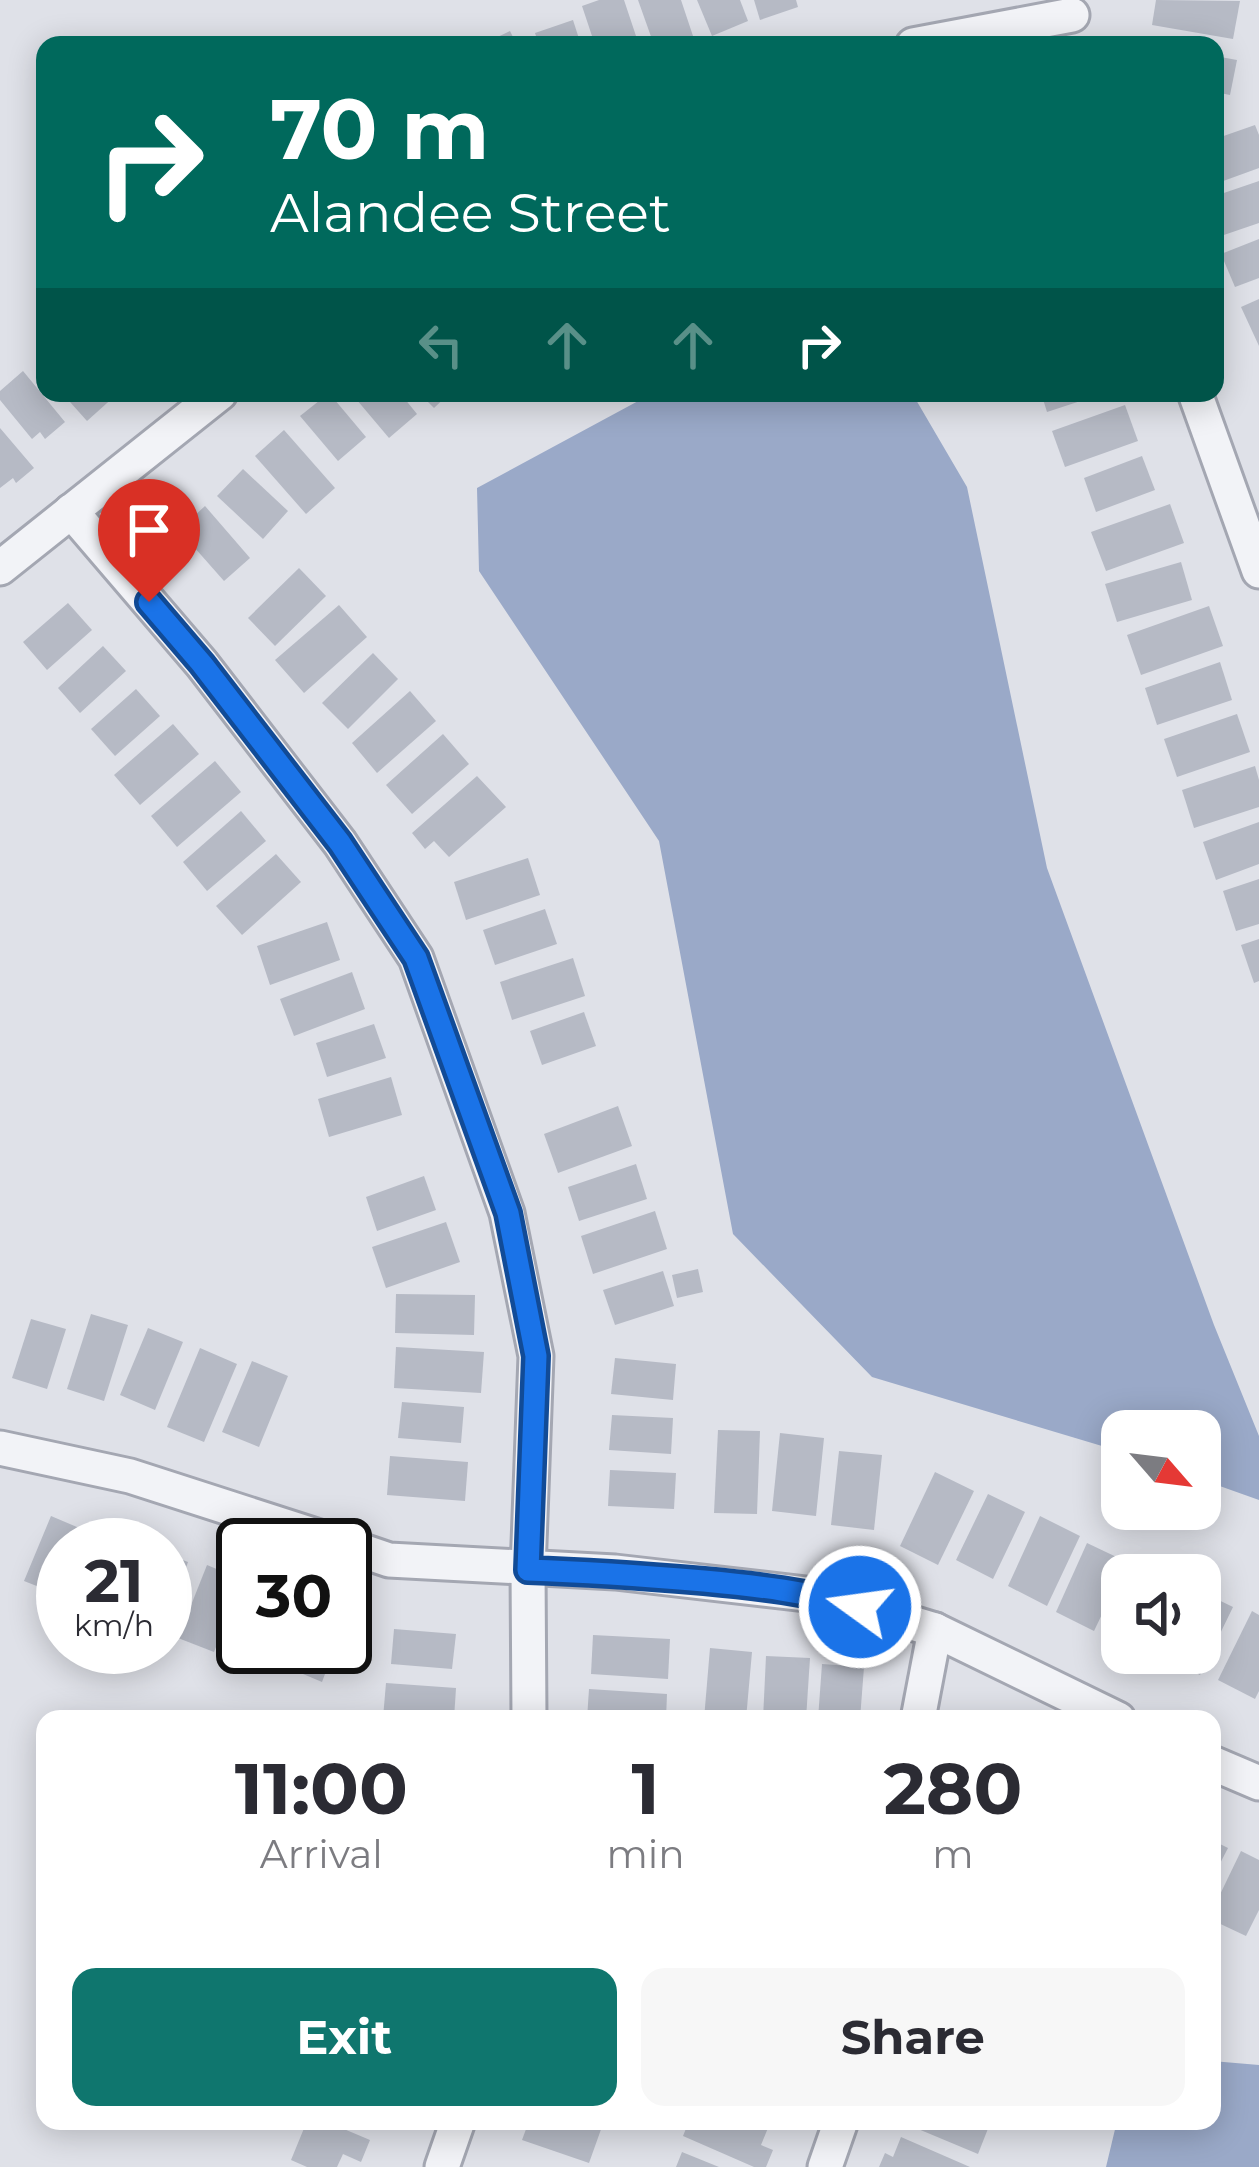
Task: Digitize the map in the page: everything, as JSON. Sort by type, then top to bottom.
[{"type":"street","points":[[971,36],[1075,20]]},
{"type":"street","points":[[0,568],[209,402]]},
{"type":"street","points":[[1198,402],[1259,572]]},
{"type":"street","points":[[71,511],[216,682],[340,843],[416,958],[508,1213],[536,1356],[528,1570],[529,1710]]},
{"type":"street","points":[[0,1448],[130,1476],[260,1518]]},
{"type":"street","points":[[372,1554],[389,1560],[615,1572],[823,1596],[935,1630],[1099,1710]]},
{"type":"street","points":[[920,1710],[935,1630]]},
{"type":"street","points":[[1221,1767],[1259,1783]]},
{"type":"street","points":[[442,2167],[455,2130]]},
{"type":"street","points":[[825,2167],[838,2130]]},
{"type":"water","points":[[636,402],[917,402],[967,487],[1047,868],[1259,1436],[1259,1500],[1221,1486],[1221,1410],[1101,1410],[1101,1446],[872,1377],[733,1234],[659,841],[479,571],[477,488]]},
{"type":"water","points":[[1221,2062],[1259,2065],[1259,2167],[1106,2167],[1115,2130],[1221,2130]]},
{"type":"building","points":[[624,0],[636,36],[592,36],[582,6]]},
{"type":"building","points":[[638,0],[681,0],[693,36],[651,36]]},
{"type":"building","points":[[697,0],[740,0],[748,21],[712,36]]},
{"type":"building","points":[[754,0],[796,0],[798,7],[760,20]]},
{"type":"building","points":[[1156,0],[1240,1],[1233,39],[1152,25]]},
{"type":"building","points":[[573,20],[578,36],[536,36]]},
{"type":"building","points":[[1224,58],[1237,60],[1230,95],[1224,94]]},
{"type":"building","points":[[1255,125],[1259,168],[1224,181],[1224,136]]},
{"type":"building","points":[[1259,181],[1259,223],[1224,235],[1224,193]]},
{"type":"building","points":[[1259,239],[1259,278],[1235,287],[1224,253]]},
{"type":"building","points":[[1259,299],[1259,346],[1241,307]]},
{"type":"building","points":[[23,371],[36,387],[36,402],[49,402],[65,422],[45,439],[40,432],[32,439],[0,400],[0,391]]},
{"type":"building","points":[[70,402],[108,402],[87,421]]},
{"type":"building","points":[[318,402],[337,402],[366,437],[338,461],[300,416]]},
{"type":"building","points":[[359,402],[407,402],[417,414],[389,438]]},
{"type":"building","points":[[1044,402],[1078,402],[1047,412]]},
{"type":"building","points":[[1125,405],[1138,441],[1065,467],[1052,431]]},
{"type":"building","points":[[0,428],[34,468],[16,483],[13,478],[0,488]]},
{"type":"building","points":[[284,430],[335,488],[306,514],[255,456]]},
{"type":"building","points":[[1142,456],[1155,490],[1096,512],[1084,478]]},
{"type":"building","points":[[243,469],[288,511],[263,539],[217,496]]},
{"type":"building","points":[[1170,504],[1184,543],[1106,571],[1091,532]]},
{"type":"building","points":[[205,506],[250,558],[224,581],[179,530]]},
{"type":"building","points":[[1181,562],[1192,600],[1117,622],[1105,584]]},
{"type":"building","points":[[299,568],[326,596],[275,646],[248,618]]},
{"type":"building","points":[[68,603],[92,630],[47,670],[23,642]]},
{"type":"building","points":[[339,605],[367,637],[304,693],[275,660]]},
{"type":"building","points":[[1209,606],[1223,646],[1141,675],[1127,635]]},
{"type":"building","points":[[103,646],[126,671],[80,713],[58,688]]},
{"type":"building","points":[[373,653],[398,679],[348,729],[322,703]]},
{"type":"building","points":[[1220,662],[1232,700],[1157,725],[1145,688]]},
{"type":"building","points":[[136,689],[160,716],[115,756],[91,729]]},
{"type":"building","points":[[410,691],[436,721],[377,773],[352,743]]},
{"type":"building","points":[[1237,714],[1250,752],[1177,777],[1164,739]]},
{"type":"building","points":[[173,724],[199,754],[140,805],[114,775]]},
{"type":"building","points":[[443,734],[469,764],[412,814],[386,785]]},
{"type":"building","points":[[215,761],[241,792],[177,847],[151,816]]},
{"type":"building","points":[[1255,766],[1259,807],[1194,828],[1182,790]]},
{"type":"building","points":[[477,776],[506,807],[449,857],[434,841],[425,849],[412,833]]},
{"type":"building","points":[[241,811],[266,841],[207,891],[183,862]]},
{"type":"building","points":[[1259,822],[1259,864],[1216,880],[1203,842]]},
{"type":"building","points":[[276,854],[301,882],[242,935],[216,906]]},
{"type":"building","points":[[528,858],[540,895],[466,920],[454,882]]},
{"type":"building","points":[[1259,879],[1259,924],[1236,931],[1223,891]]},
{"type":"building","points":[[545,909],[557,944],[495,965],[483,930]]},
{"type":"building","points":[[327,922],[340,960],[270,985],[257,946]]},
{"type":"building","points":[[1259,939],[1259,981],[1254,983],[1241,945]]},
{"type":"building","points":[[573,958],[585,996],[512,1020],[500,982]]},
{"type":"building","points":[[352,972],[365,1009],[294,1036],[280,999]]},
{"type":"building","points":[[584,1012],[596,1046],[542,1065],[530,1031]]},
{"type":"building","points":[[374,1024],[386,1058],[327,1077],[316,1043]]},
{"type":"building","points":[[391,1077],[402,1115],[329,1137],[318,1099]]},
{"type":"building","points":[[618,1106],[632,1146],[558,1173],[544,1134]]},
{"type":"building","points":[[636,1164],[647,1199],[579,1221],[568,1187]]},
{"type":"building","points":[[424,1176],[436,1210],[377,1231],[366,1197]]},
{"type":"building","points":[[655,1211],[667,1249],[593,1274],[581,1236]]},
{"type":"building","points":[[446,1222],[460,1262],[386,1288],[372,1247]]},
{"type":"building","points":[[698,1269],[703,1292],[677,1298],[672,1275]]},
{"type":"building","points":[[663,1271],[674,1306],[615,1325],[603,1290]]},
{"type":"building","points":[[396,1294],[475,1295],[474,1335],[395,1333]]},
{"type":"building","points":[[91,1314],[128,1325],[104,1401],[67,1389]]},
{"type":"building","points":[[31,1319],[66,1329],[47,1389],[12,1378]]},
{"type":"building","points":[[148,1328],[183,1342],[155,1410],[120,1395]]},
{"type":"building","points":[[396,1347],[484,1352],[481,1393],[394,1388]]},
{"type":"building","points":[[200,1348],[237,1364],[204,1442],[167,1427]]},
{"type":"building","points":[[615,1358],[676,1364],[673,1400],[611,1394]]},
{"type":"building","points":[[252,1361],[288,1376],[259,1447],[222,1432]]},
{"type":"building","points":[[402,1402],[464,1407],[461,1443],[398,1438]]},
{"type":"building","points":[[612,1415],[673,1418],[671,1454],[609,1450]]},
{"type":"building","points":[[718,1430],[760,1431],[757,1514],[714,1513]]},
{"type":"building","points":[[780,1433],[824,1438],[816,1516],[772,1511]]},
{"type":"building","points":[[839,1451],[882,1455],[874,1530],[831,1525]]},
{"type":"building","points":[[390,1456],[468,1462],[465,1501],[387,1495]]},
{"type":"building","points":[[610,1470],[676,1473],[674,1509],[608,1506]]},
{"type":"building","points":[[935,1472],[974,1491],[938,1565],[900,1546]]},
{"type":"building","points":[[988,1494],[1025,1512],[993,1579],[956,1560]]},
{"type":"building","points":[[1040,1516],[1080,1536],[1047,1606],[1008,1586]]},
{"type":"building","points":[[1087,1543],[1110,1554],[1101,1554],[1101,1616],[1094,1631],[1056,1612]]},
{"type":"building","points":[[36,1552],[36,1586],[24,1581]]},
{"type":"building","points":[[207,1565],[216,1569],[214,1652],[192,1643],[192,1603]]},
{"type":"building","points":[[1221,1601],[1233,1607],[1221,1632]]},
{"type":"building","points":[[1252,1611],[1259,1615],[1259,1691],[1255,1699],[1218,1680]]},
{"type":"building","points":[[394,1629],[456,1634],[452,1669],[391,1664]]},
{"type":"building","points":[[593,1635],[670,1639],[668,1679],[591,1674]]},
{"type":"building","points":[[710,1648],[752,1652],[747,1710],[705,1710]]},
{"type":"building","points":[[766,1656],[810,1658],[807,1710],[763,1710]]},
{"type":"building","points":[[822,1664],[864,1667],[861,1710],[819,1710]]},
{"type":"building","points":[[386,1683],[456,1688],[455,1710],[384,1710]]},
{"type":"building","points":[[589,1689],[667,1694],[666,1710],[588,1710]]},
{"type":"building","points":[[1241,1851],[1259,1860],[1259,1910],[1246,1936],[1221,1924],[1221,1892]]},
{"type":"building","points":[[303,2130],[346,2130],[370,2140],[361,2162],[343,2154],[337,2167],[307,2167],[291,2160]]},
{"type":"building","points":[[526,2130],[601,2130],[589,2163],[522,2140]]},
{"type":"building","points":[[685,2130],[767,2130],[761,2145],[773,2150],[766,2167],[754,2167],[683,2136]]},
{"type":"building","points":[[921,2130],[987,2130],[978,2154]]},
{"type":"building","points":[[901,2137],[970,2167],[879,2167],[885,2153],[893,2157]]},
{"type":"building","points":[[682,2152],[719,2167],[676,2167]]},
{"type":"route","points":[[149,602],[340,843],[416,958],[508,1213],[536,1356],[528,1570],[615,1572],[766,1588],[860,1607]]}]
